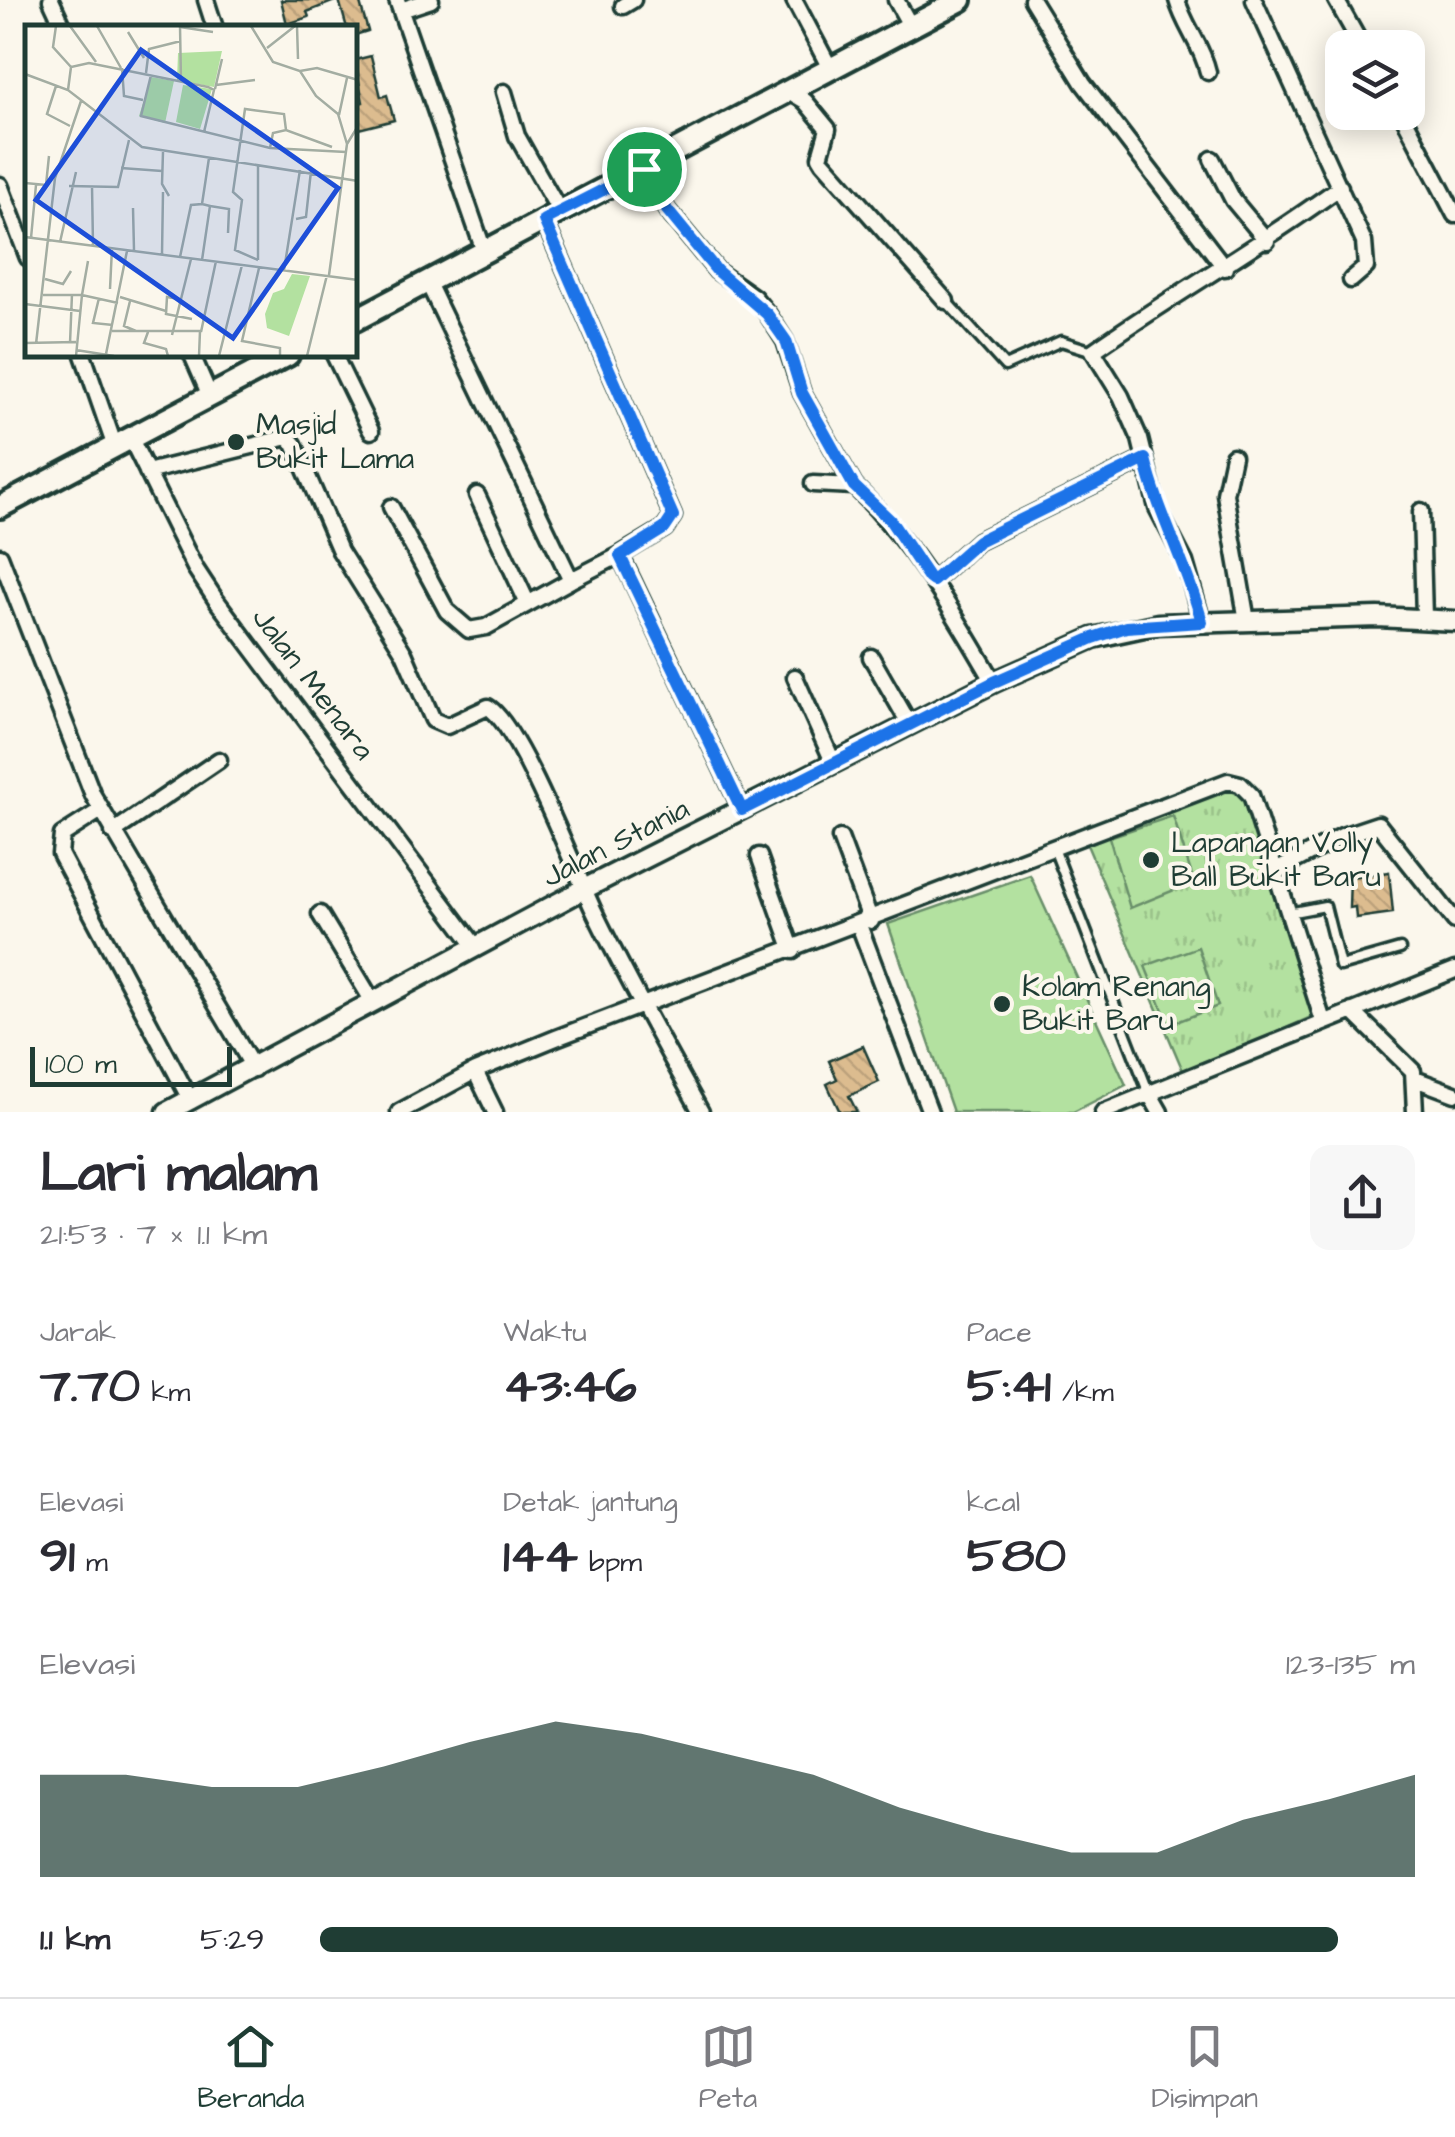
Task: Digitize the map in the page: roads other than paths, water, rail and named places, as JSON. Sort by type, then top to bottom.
[{"type":"main road","points":[[358,318],[959,1]]},
{"type":"main road","points":[[0,507],[282,358]]},
{"type":"street","points":[[51,0],[63,25]]},
{"type":"street","points":[[206,0],[214,25]]},
{"type":"street","points":[[430,0],[399,5],[484,251]]},
{"type":"street","points":[[794,0],[830,70]]},
{"type":"street","points":[[896,0],[911,27]]},
{"type":"street","points":[[1032,0],[1083,83],[1225,268]]},
{"type":"street","points":[[1176,0],[1208,72]]},
{"type":"street","points":[[1254,0],[1368,254],[1362,272],[1351,280]]},
{"type":"street","points":[[1336,0],[1353,30]]},
{"type":"street","points":[[795,88],[828,129],[820,157],[823,162],[946,301]]},
{"type":"street","points":[[391,507],[412,552],[457,622],[469,630],[486,626],[620,556],[665,528],[673,516],[517,136],[504,92]]},
{"type":"street","points":[[1410,130],[1455,215]]},
{"type":"street","points":[[1212,160],[1234,200],[1267,240]]},
{"type":"street","points":[[644,169],[667,210],[717,271],[767,314],[786,341],[802,393],[854,486],[890,520],[919,568],[933,581],[994,682]]},
{"type":"street","points":[[0,185],[25,247]]},
{"type":"street","points":[[1202,622],[1185,562],[1157,508],[1145,459],[1121,396],[1092,351],[1159,304],[1225,268],[1340,187]]},
{"type":"street","points":[[426,281],[571,580]]},
{"type":"street","name":"Jalan Menara","points":[[84,358],[123,443],[147,472],[216,600],[476,948]]},
{"type":"street","points":[[193,358],[210,396]]},
{"type":"street","points":[[335,358],[370,431]]},
{"type":"street","points":[[147,472],[288,437],[340,551],[404,653],[434,720],[447,726],[482,707],[496,712],[642,1005],[701,1112]]},
{"type":"street","points":[[1232,456],[1225,494],[1247,621]]},
{"type":"street","points":[[933,581],[978,541],[1145,459]]},
{"type":"street","points":[[813,484],[854,486]]},
{"type":"street","points":[[477,495],[528,604]]},
{"type":"street","points":[[1421,511],[1424,618]]},
{"type":"street","points":[[0,556],[101,810],[254,1069]]},
{"type":"street","points":[[620,556],[742,810]]},
{"type":"street","name":"Jalan Stania","points":[[167,1112],[254,1069],[586,888],[994,682],[1126,627],[1247,621],[1455,621]]},
{"type":"street","points":[[871,657],[910,725]]},
{"type":"street","points":[[795,677],[834,764]]},
{"type":"street","points":[[113,832],[219,760]]},
{"type":"street","points":[[399,1112],[476,1071],[1048,854],[1130,816],[1228,781],[1240,784],[1250,794],[1323,1021]]},
{"type":"street","points":[[101,810],[62,836],[60,854],[191,1100]]},
{"type":"street","points":[[1274,872],[1342,836],[1378,824],[1455,922]]},
{"type":"street","points":[[840,838],[930,1112]]},
{"type":"street","points":[[760,856],[793,950]]},
{"type":"street","points":[[320,914],[373,1002]]},
{"type":"street","points":[[1103,1112],[1455,970]]},
{"type":"street","points":[[1352,1011],[1413,1071],[1415,1112]]},
{"type":"street","points":[[476,1071],[496,1112]]},
{"type":"street","points":[[1415,1080],[1455,1094]]},
{"type":"street","points":[[1148,1092],[1160,1112]]},
{"type":"lane","points":[[946,301],[1005,366],[1061,342],[1092,351]]},
{"type":"lane","points":[[1048,854],[1148,1092]]},
{"type":"lane","points":[[1288,913],[1325,906],[1340,966],[1400,949]]},
{"type":"place","name":"Masjid Bukit Lama","points":[[236,442]]},
{"type":"place","name":"Lapangan Volly Ball Bukit Baru","points":[[1151,860]]},
{"type":"place","name":"Kolam Renang Bukit Baru","points":[[1002,1004]]}]
